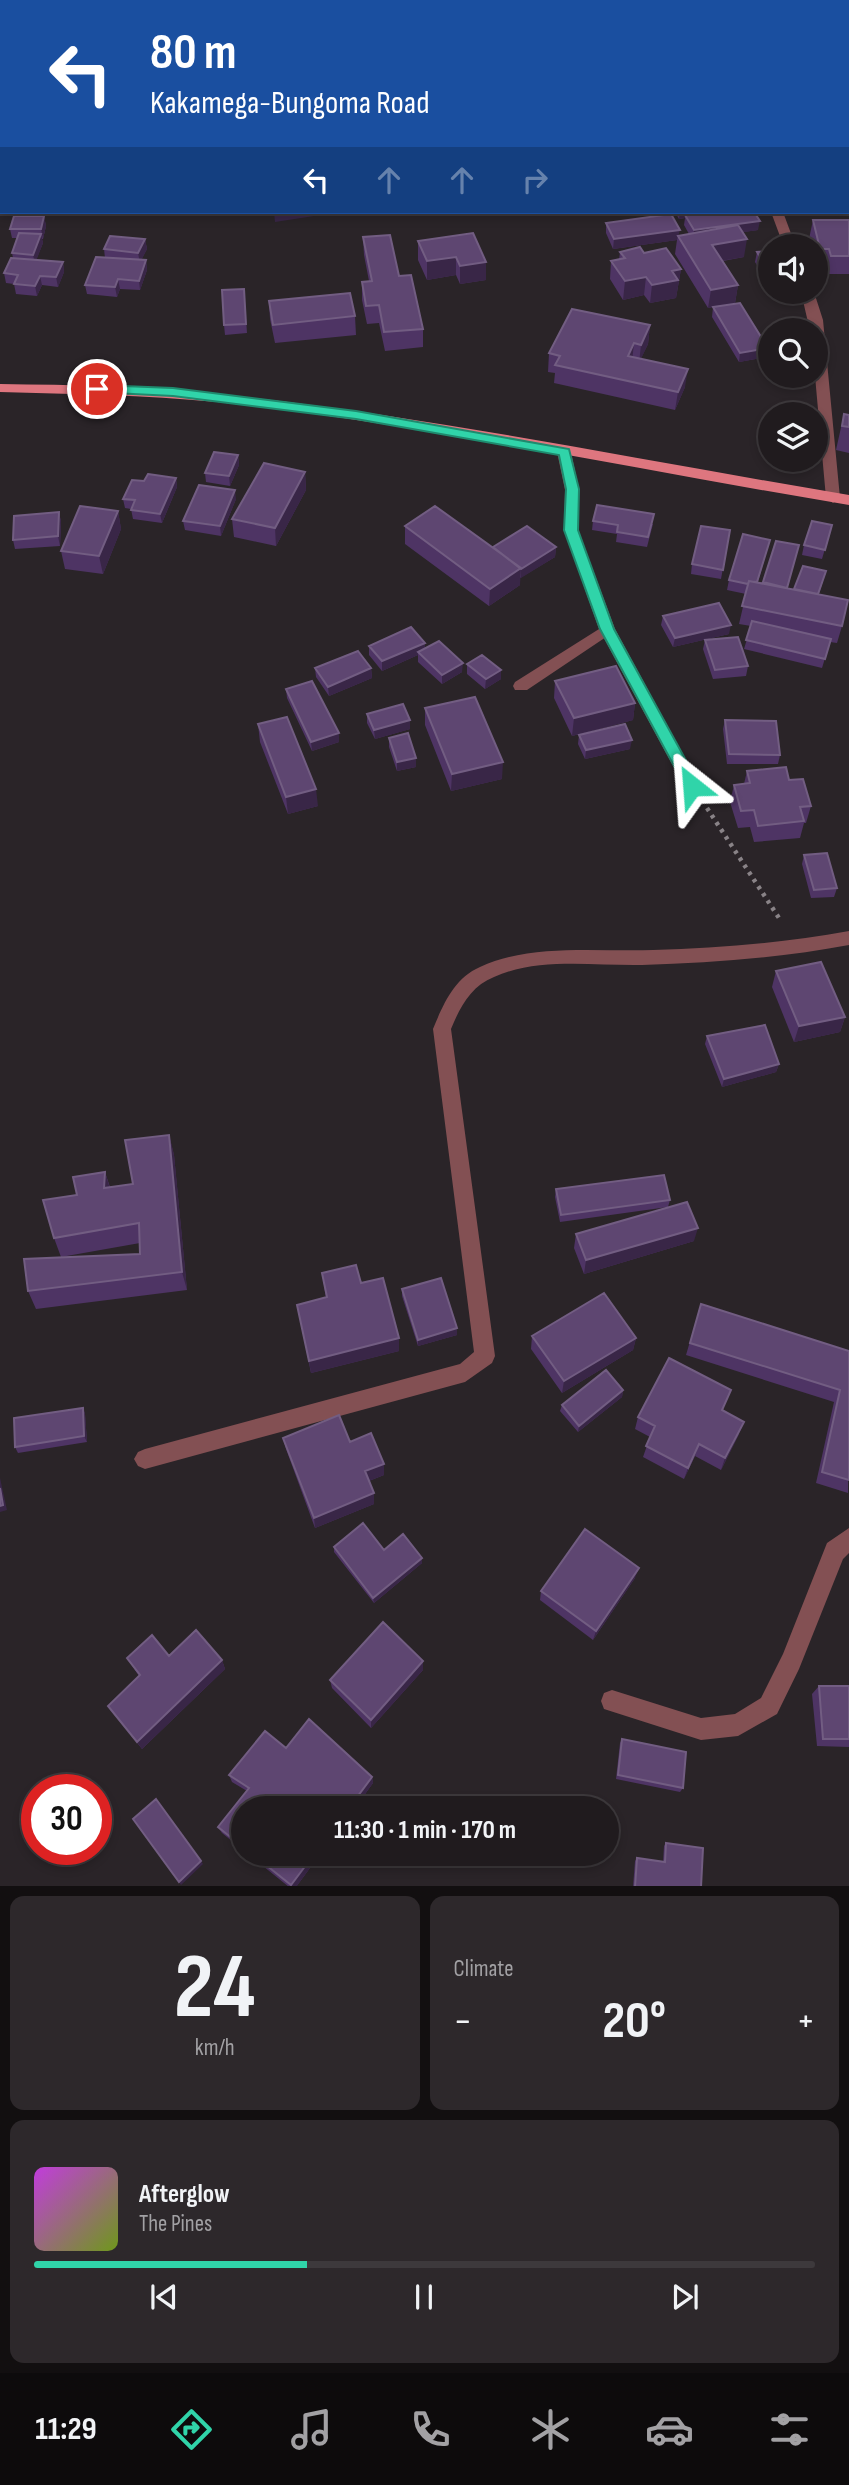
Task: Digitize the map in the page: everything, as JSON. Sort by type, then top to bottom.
[{"type":"main road","points":[[0,388],[173,392],[356,415],[849,500]]},
{"type":"street","points":[[778,214],[785,234]]},
{"type":"street","points":[[811,304],[816,320],[833,498]]},
{"type":"street","points":[[564,452],[572,489],[571,530],[607,629],[692,786]]},
{"type":"street","points":[[522,686],[607,629]]},
{"type":"street","points":[[145,1459],[465,1372],[485,1356],[442,1029],[454,998],[484,972],[516,961],[681,956],[798,948],[849,938]]},
{"type":"street","points":[[612,1701],[701,1729],[738,1725],[769,1706],[791,1661],[835,1551],[849,1539]]},
{"type":"path","points":[[692,786],[798,948]]},
{"type":"building","points":[[671,214],[680,230],[614,239],[606,223]]},
{"type":"building","points":[[755,214],[760,221],[694,230],[685,215]]},
{"type":"building","points":[[14,216],[44,216],[41,229],[10,229]]},
{"type":"building","points":[[813,220],[849,220],[849,256],[831,256],[828,234],[816,234]]},
{"type":"building","points":[[738,225],[747,239],[712,245],[738,285],[711,290],[678,236]]},
{"type":"building","points":[[19,233],[41,234],[33,255],[12,253]]},
{"type":"building","points":[[473,233],[486,262],[460,266],[456,257],[427,261],[418,241]]},
{"type":"building","points":[[390,235],[399,276],[411,275],[423,329],[384,332],[379,305],[366,306],[362,282],[372,281],[363,237]]},
{"type":"building","points":[[110,236],[145,239],[138,253],[104,249]]},
{"type":"building","points":[[640,247],[644,253],[666,248],[681,269],[672,271],[678,280],[652,285],[646,277],[625,281],[611,261],[625,258],[620,252]]},
{"type":"building","points":[[96,257],[146,260],[139,281],[118,279],[115,287],[85,285]]},
{"type":"building","points":[[11,258],[63,262],[56,277],[40,276],[35,286],[14,284],[18,275],[4,273]]},
{"type":"building","points":[[244,289],[246,324],[224,325],[222,290]]},
{"type":"building","points":[[350,293],[355,316],[273,325],[269,301]]},
{"type":"building","points":[[740,303],[758,332],[758,350],[740,353],[713,307]]},
{"type":"building","points":[[572,309],[650,325],[641,345],[634,343],[628,356],[688,369],[678,392],[555,365],[560,356],[549,353]]},
{"type":"building","points":[[844,414],[849,415],[849,427],[842,426]]},
{"type":"building","points":[[214,452],[238,455],[229,476],[205,473]]},
{"type":"building","points":[[264,463],[305,472],[275,528],[232,519]]},
{"type":"building","points":[[148,474],[176,478],[160,514],[131,510],[135,500],[123,499],[132,480],[144,481]]},
{"type":"building","points":[[199,485],[235,490],[220,526],[183,521]]},
{"type":"building","points":[[597,505],[654,514],[648,537],[617,532],[618,525],[593,521]]},
{"type":"building","points":[[80,506],[118,511],[99,556],[61,551]]},
{"type":"building","points":[[435,506],[521,568],[490,589],[405,526]]},
{"type":"building","points":[[59,512],[58,536],[13,540],[14,516]]},
{"type":"building","points":[[812,521],[832,525],[825,550],[804,545]]},
{"type":"building","points":[[527,526],[556,547],[521,569],[493,547]]},
{"type":"building","points":[[701,526],[730,530],[723,570],[692,564]]},
{"type":"building","points":[[743,534],[770,540],[757,582],[749,581],[748,584],[729,580]]},
{"type":"building","points":[[776,541],[799,545],[787,588],[763,582]]},
{"type":"building","points":[[803,566],[826,571],[818,594],[794,589]]},
{"type":"building","points":[[749,581],[848,600],[842,626],[742,606]]},
{"type":"building","points":[[719,603],[731,625],[675,638],[663,616]]},
{"type":"building","points":[[752,621],[831,639],[825,659],[746,640]]},
{"type":"building","points":[[411,627],[425,643],[382,661],[369,646]]},
{"type":"building","points":[[738,637],[748,666],[715,670],[705,640]]},
{"type":"building","points":[[439,641],[463,663],[442,675],[418,652]]},
{"type":"building","points":[[358,651],[371,668],[328,687],[315,668]]},
{"type":"building","points":[[482,655],[501,670],[486,679],[467,664]]},
{"type":"building","points":[[616,666],[635,703],[574,718],[555,681]]},
{"type":"building","points":[[312,681],[339,733],[311,742],[286,689]]},
{"type":"building","points":[[475,697],[503,762],[452,774],[425,708]]},
{"type":"building","points":[[403,704],[410,720],[374,730],[367,714]]},
{"type":"building","points":[[287,717],[316,789],[286,797],[258,724]]},
{"type":"building","points":[[725,720],[776,721],[780,755],[729,754]]},
{"type":"building","points":[[625,724],[632,740],[586,750],[579,735]]},
{"type":"building","points":[[408,733],[416,758],[397,762],[389,738]]},
{"type":"building","points":[[786,767],[789,780],[803,779],[811,806],[800,807],[804,821],[758,826],[754,810],[741,811],[734,785],[750,783],[747,771]]},
{"type":"building","points":[[827,853],[837,888],[814,890],[804,855]]},
{"type":"building","points":[[821,962],[845,1017],[799,1026],[776,971]]},
{"type":"building","points":[[765,1025],[779,1064],[724,1079],[707,1036]]},
{"type":"building","points":[[169,1135],[182,1272],[28,1291],[24,1259],[140,1254],[139,1223],[54,1238],[43,1200],[77,1195],[73,1177],[105,1172],[104,1188],[133,1184],[125,1140]]},
{"type":"building","points":[[664,1175],[670,1200],[561,1215],[556,1189]]},
{"type":"building","points":[[687,1202],[698,1228],[586,1260],[576,1234]]},
{"type":"building","points":[[356,1265],[361,1283],[383,1278],[399,1338],[309,1361],[297,1305],[327,1297],[322,1273]]},
{"type":"building","points":[[441,1278],[457,1328],[418,1340],[402,1289]]},
{"type":"building","points":[[604,1293],[636,1338],[564,1381],[532,1336]]},
{"type":"building","points":[[701,1304],[849,1351],[849,1480],[822,1472],[840,1390],[690,1343]]},
{"type":"building","points":[[669,1358],[731,1390],[722,1410],[744,1422],[725,1458],[699,1444],[688,1468],[646,1446],[655,1426],[638,1417]]},
{"type":"building","points":[[606,1370],[623,1390],[579,1426],[562,1405]]},
{"type":"building","points":[[83,1408],[84,1436],[15,1447],[14,1418]]},
{"type":"building","points":[[339,1415],[350,1442],[371,1433],[384,1464],[365,1471],[374,1493],[314,1518],[283,1438]]},
{"type":"building","points":[[363,1523],[384,1550],[403,1534],[422,1558],[373,1598],[334,1547]]},
{"type":"building","points":[[585,1529],[639,1568],[596,1631],[541,1591]]},
{"type":"building","points":[[383,1622],[423,1661],[371,1720],[330,1680]]},
{"type":"building","points":[[196,1630],[222,1660],[137,1742],[108,1706],[140,1675],[127,1658],[152,1635],[169,1656]]},
{"type":"building","points":[[819,1686],[849,1686],[849,1739],[823,1739]]},
{"type":"building","points":[[309,1719],[372,1777],[358,1796],[243,1796],[249,1788],[229,1775],[265,1731],[286,1748]]},
{"type":"building","points":[[622,1739],[686,1752],[683,1788],[618,1775]]},
{"type":"building","points":[[156,1799],[201,1861],[179,1882],[133,1819]]},
{"type":"building","points":[[231,1811],[231,1837],[218,1827]]},
{"type":"building","points":[[666,1843],[703,1848],[701,1886],[635,1886],[637,1858],[665,1862]]},
{"type":"building","points":[[267,1866],[305,1866],[291,1885]]},
{"type":"route","points":[[97,389],[173,392],[356,415],[564,452],[572,489],[571,530],[607,629],[692,786]]}]
